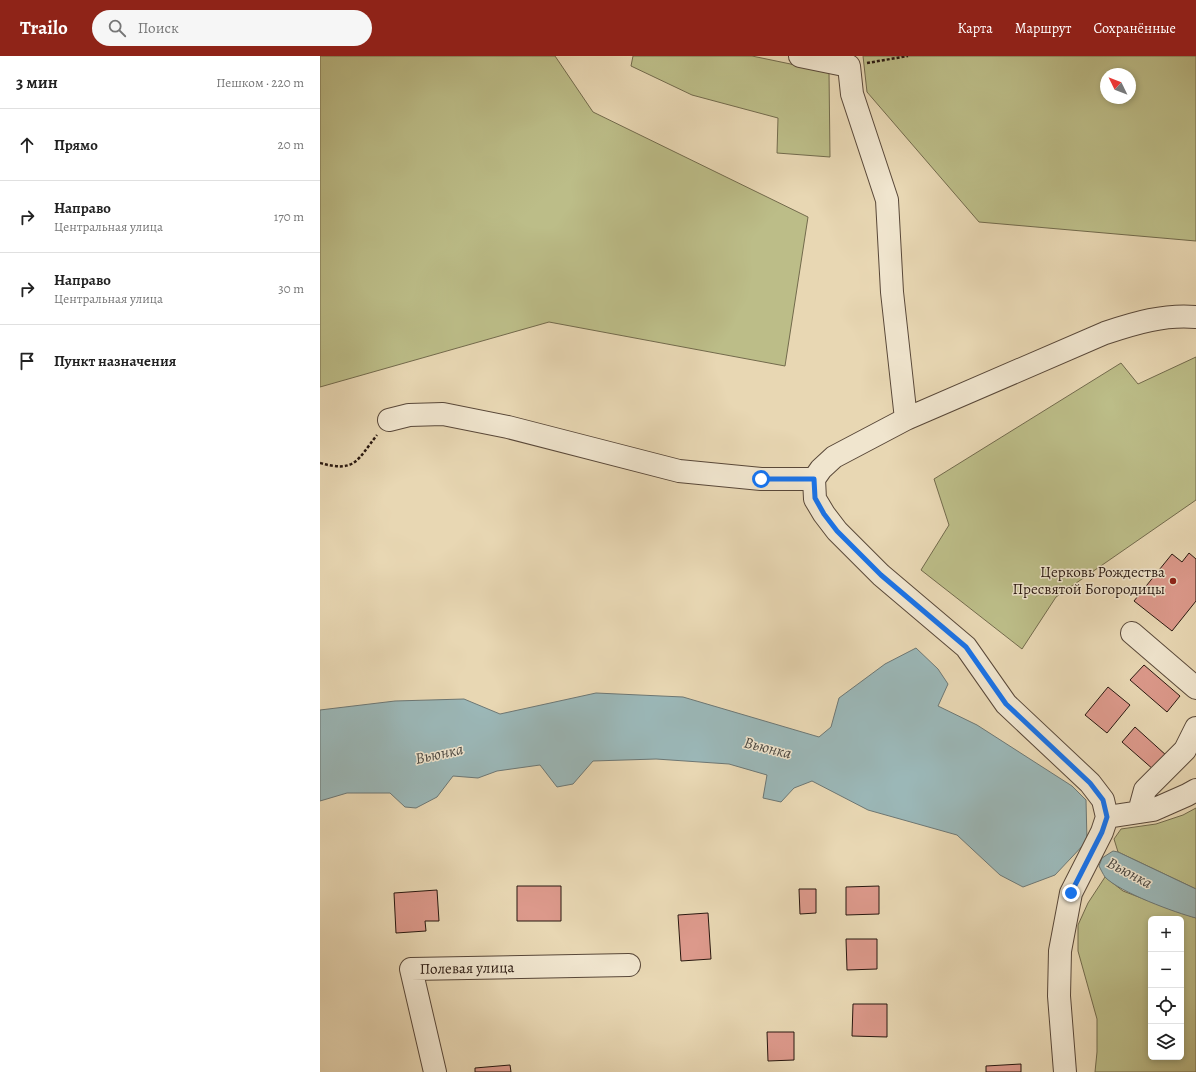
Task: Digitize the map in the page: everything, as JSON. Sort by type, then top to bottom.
[{"type":"street","points":[[800,56],[849,66],[852,94],[887,200],[892,292],[906,419]]},
{"type":"street","points":[[1065,1072],[1059,996],[1060,951],[1071,893],[1105,825],[1103,800],[1090,783],[1006,704],[966,647],[881,575],[837,531],[824,514],[815,498],[814,479],[821,468],[834,457],[906,419],[1105,333],[1135,323],[1181,315],[1196,317]]},
{"type":"street","points":[[389,420],[408,415],[443,414],[508,427],[679,471],[761,479],[814,479]]},
{"type":"street","points":[[1132,633],[1196,688]]},
{"type":"street","points":[[1139,812],[1145,790],[1185,750],[1196,728]]},
{"type":"street","points":[[1105,825],[1139,812],[1153,810],[1196,790]]},
{"type":"street","name":"Полевая улица","points":[[435,1072],[411,969],[629,965]]},
{"type":"path","points":[[849,66],[908,56]]},
{"type":"path","points":[[320,463],[329,466],[346,467],[359,460],[389,420]]},
{"type":"green space","points":[[320,56],[555,56],[593,112],[808,217],[785,366],[549,322],[320,387]]},
{"type":"green space","points":[[633,56],[752,56],[829,72],[830,157],[777,153],[778,118],[692,95],[631,66]]},
{"type":"green space","points":[[863,56],[1196,56],[1196,241],[979,222],[867,92]]},
{"type":"green space","points":[[1196,357],[1196,500],[1056,597],[1022,649],[921,570],[949,525],[934,479],[1121,363],[1138,384]]},
{"type":"green space","points":[[1196,808],[1196,889],[1118,852],[1114,839],[1121,829],[1156,824],[1183,815]]},
{"type":"green space","points":[[1105,877],[1123,891],[1196,918],[1196,1072],[1095,1072],[1097,1052],[1097,1019],[1078,951],[1078,925],[1088,903]]},
{"type":"water","name":"Вьюнка","points":[[916,648],[938,669],[948,684],[938,706],[977,725],[1072,786],[1086,800],[1087,841],[1055,875],[1023,887],[1000,875],[957,835],[868,810],[812,781],[794,788],[781,802],[763,798],[767,775],[729,764],[656,759],[593,761],[573,784],[557,787],[540,765],[497,771],[478,778],[453,776],[437,797],[416,808],[405,807],[390,793],[347,793],[320,801],[320,710],[395,701],[464,699],[500,714],[596,693],[683,697],[819,737],[831,727],[839,698],[885,664]]},
{"type":"water","name":"Вьюнка","points":[[1113,851],[1196,889],[1196,918],[1175,912],[1148,901],[1112,883],[1105,877],[1099,866],[1102,858]]},
{"type":"building","name":"Церковь Рождества Пресвятой Богородицы","points":[[1189,553],[1196,559],[1196,601],[1172,631],[1134,601],[1172,554],[1182,562]]},
{"type":"building","points":[[1144,665],[1180,696],[1167,712],[1130,680]]},
{"type":"building","points":[[1108,687],[1130,705],[1107,733],[1085,715]]},
{"type":"building","points":[[1135,727],[1167,756],[1154,770],[1122,742]]},
{"type":"building","points":[[517,886],[561,886],[561,921],[517,921]]},
{"type":"building","points":[[879,886],[879,914],[846,915],[846,887]]},
{"type":"building","points":[[799,889],[816,889],[816,913],[800,914]]},
{"type":"building","points":[[437,890],[439,921],[425,921],[426,931],[396,933],[394,893]]},
{"type":"building","points":[[708,913],[711,959],[681,961],[678,915]]},
{"type":"building","points":[[846,939],[877,939],[877,969],[847,970]]},
{"type":"building","points":[[853,1004],[887,1004],[887,1037],[852,1036]]},
{"type":"building","points":[[767,1032],[794,1032],[794,1060],[768,1061]]},
{"type":"building","points":[[1021,1064],[1021,1072],[986,1072],[986,1066]]},
{"type":"building","points":[[510,1065],[511,1072],[475,1072],[475,1068]]},
{"type":"place","name":"Церковь Рождества Пресвятой Богородицы","points":[[1173,581]]},
{"type":"route","points":[[761,479],[814,479],[815,498],[824,514],[837,531],[881,575],[966,647],[1006,704],[1090,783],[1103,800],[1107,817],[1102,832],[1071,893]]}]
